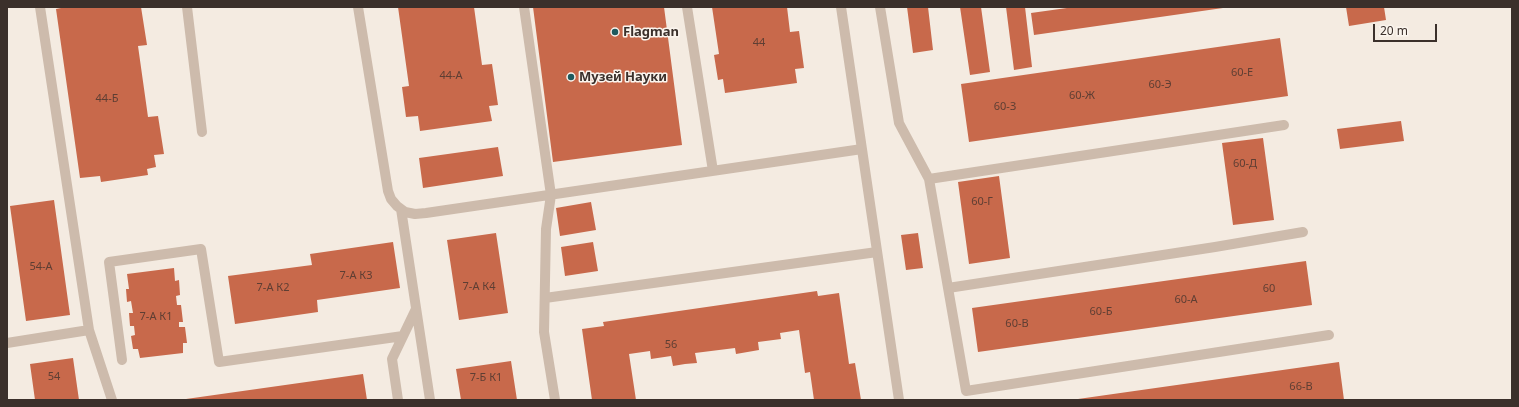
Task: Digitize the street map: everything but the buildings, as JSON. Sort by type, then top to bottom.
[{"type":"lane","points":[[40,7],[89,330],[109,399]]},
{"type":"lane","points":[[186,7],[202,132]]},
{"type":"lane","points":[[358,7],[388,191],[391,199],[405,212],[415,214],[426,213],[862,149]]},
{"type":"lane","points":[[524,7],[551,195],[546,229],[544,332],[555,400]]},
{"type":"lane","points":[[687,7],[713,171]]},
{"type":"lane","points":[[840,7],[899,400]]},
{"type":"lane","points":[[880,7],[899,123],[929,179],[966,391],[1329,335]]},
{"type":"lane","points":[[929,179],[1284,125]]},
{"type":"lane","points":[[401,209],[430,400]]},
{"type":"lane","points":[[948,288],[1303,232]]},
{"type":"lane","points":[[122,360],[109,262],[201,249],[219,362],[403,336]]},
{"type":"lane","points":[[545,298],[877,252]]},
{"type":"lane","points":[[398,400],[392,359],[416,308]]},
{"type":"lane","points":[[7,343],[89,330]]},
{"type":"place","name":"Flagman","points":[[615,32]]},
{"type":"place","name":"Музей Науки","points":[[571,77]]}]
